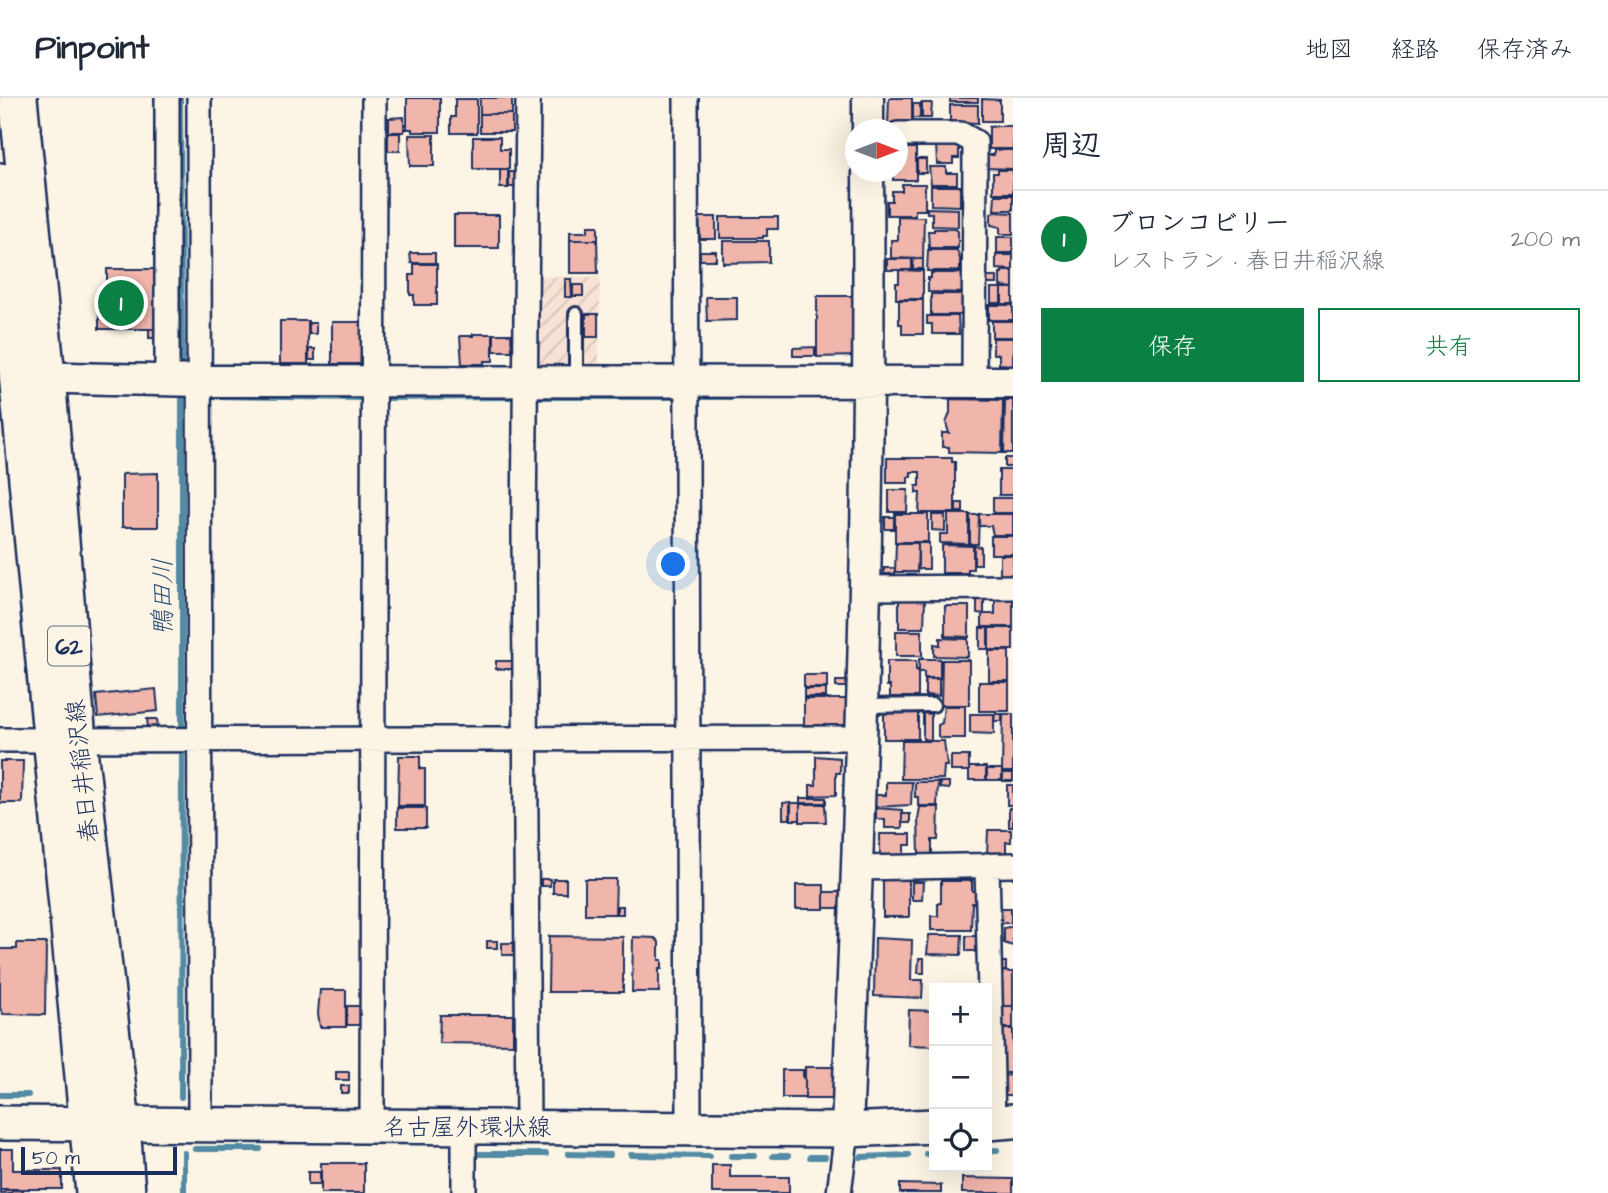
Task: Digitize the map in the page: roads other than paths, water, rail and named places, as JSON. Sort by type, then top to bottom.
[{"type":"main road","name":"春日井稲沢線","points":[[18,98],[21,377]]},
{"type":"main road","name":"春日井稲沢線","points":[[0,183],[65,740],[104,1124],[126,1193]]},
{"type":"main road","name":"名古屋外環状線","points":[[0,1123],[847,1130],[929,1126]]},
{"type":"main road","name":"春日井稲沢線","points":[[95,1193],[104,1124]]},
{"type":"street","points":[[167,98],[182,381],[188,741],[200,1126]]},
{"type":"street","points":[[182,381],[199,98]]},
{"type":"street","points":[[372,1126],[374,98]]},
{"type":"street","points":[[528,98],[525,738],[528,1127]]},
{"type":"street","points":[[686,98],[689,1129]]},
{"type":"street","points":[[868,98],[868,119]]},
{"type":"street","points":[[908,134],[961,134],[975,142],[974,382]]},
{"type":"street","points":[[839,1193],[847,1130],[862,738],[870,383],[868,182]]},
{"type":"street","points":[[21,377],[526,383],[1013,382]]},
{"type":"street","points":[[864,588],[1013,587]]},
{"type":"street","points":[[0,740],[862,738]]},
{"type":"street","points":[[858,867],[1013,864]]},
{"type":"street","points":[[987,865],[998,1122]]},
{"type":"street","points":[[464,1127],[464,1193]]},
{"type":"lane","points":[[576,314],[576,383]]},
{"type":"lane","points":[[862,706],[933,705]]},
{"type":"waterway","name":"鴨田川","points":[[180,98],[182,374]]},
{"type":"waterway","name":"鴨田川","points":[[182,388],[182,734]]},
{"type":"waterway","points":[[212,396],[363,398]]},
{"type":"waterway","points":[[383,398],[515,397]]},
{"type":"waterway","points":[[534,397],[676,397]]},
{"type":"waterway","points":[[696,397],[731,397]]},
{"type":"waterway","name":"鴨田川","points":[[181,1097],[182,745]]},
{"type":"waterway","points":[[822,749],[841,749]]},
{"type":"waterway","points":[[0,1095],[28,1095]]},
{"type":"waterway","points":[[195,1149],[260,1149]]},
{"type":"waterway","points":[[992,1150],[997,1150]]},
{"type":"waterway","name":"鴨田川","points":[[184,1153],[184,1193]]},
{"type":"waterway","points":[[477,1154],[546,1154]]},
{"type":"waterway","points":[[568,1154],[610,1155]]},
{"type":"waterway","points":[[631,1155],[710,1156]]},
{"type":"waterway","points":[[861,1157],[908,1155]]},
{"type":"waterway","points":[[731,1156],[755,1156]]},
{"type":"waterway","points":[[773,1156],[788,1156]]},
{"type":"waterway","points":[[810,1157],[825,1157]]},
{"type":"place","name":"ブロンコビリー","points":[[121,303]]}]
